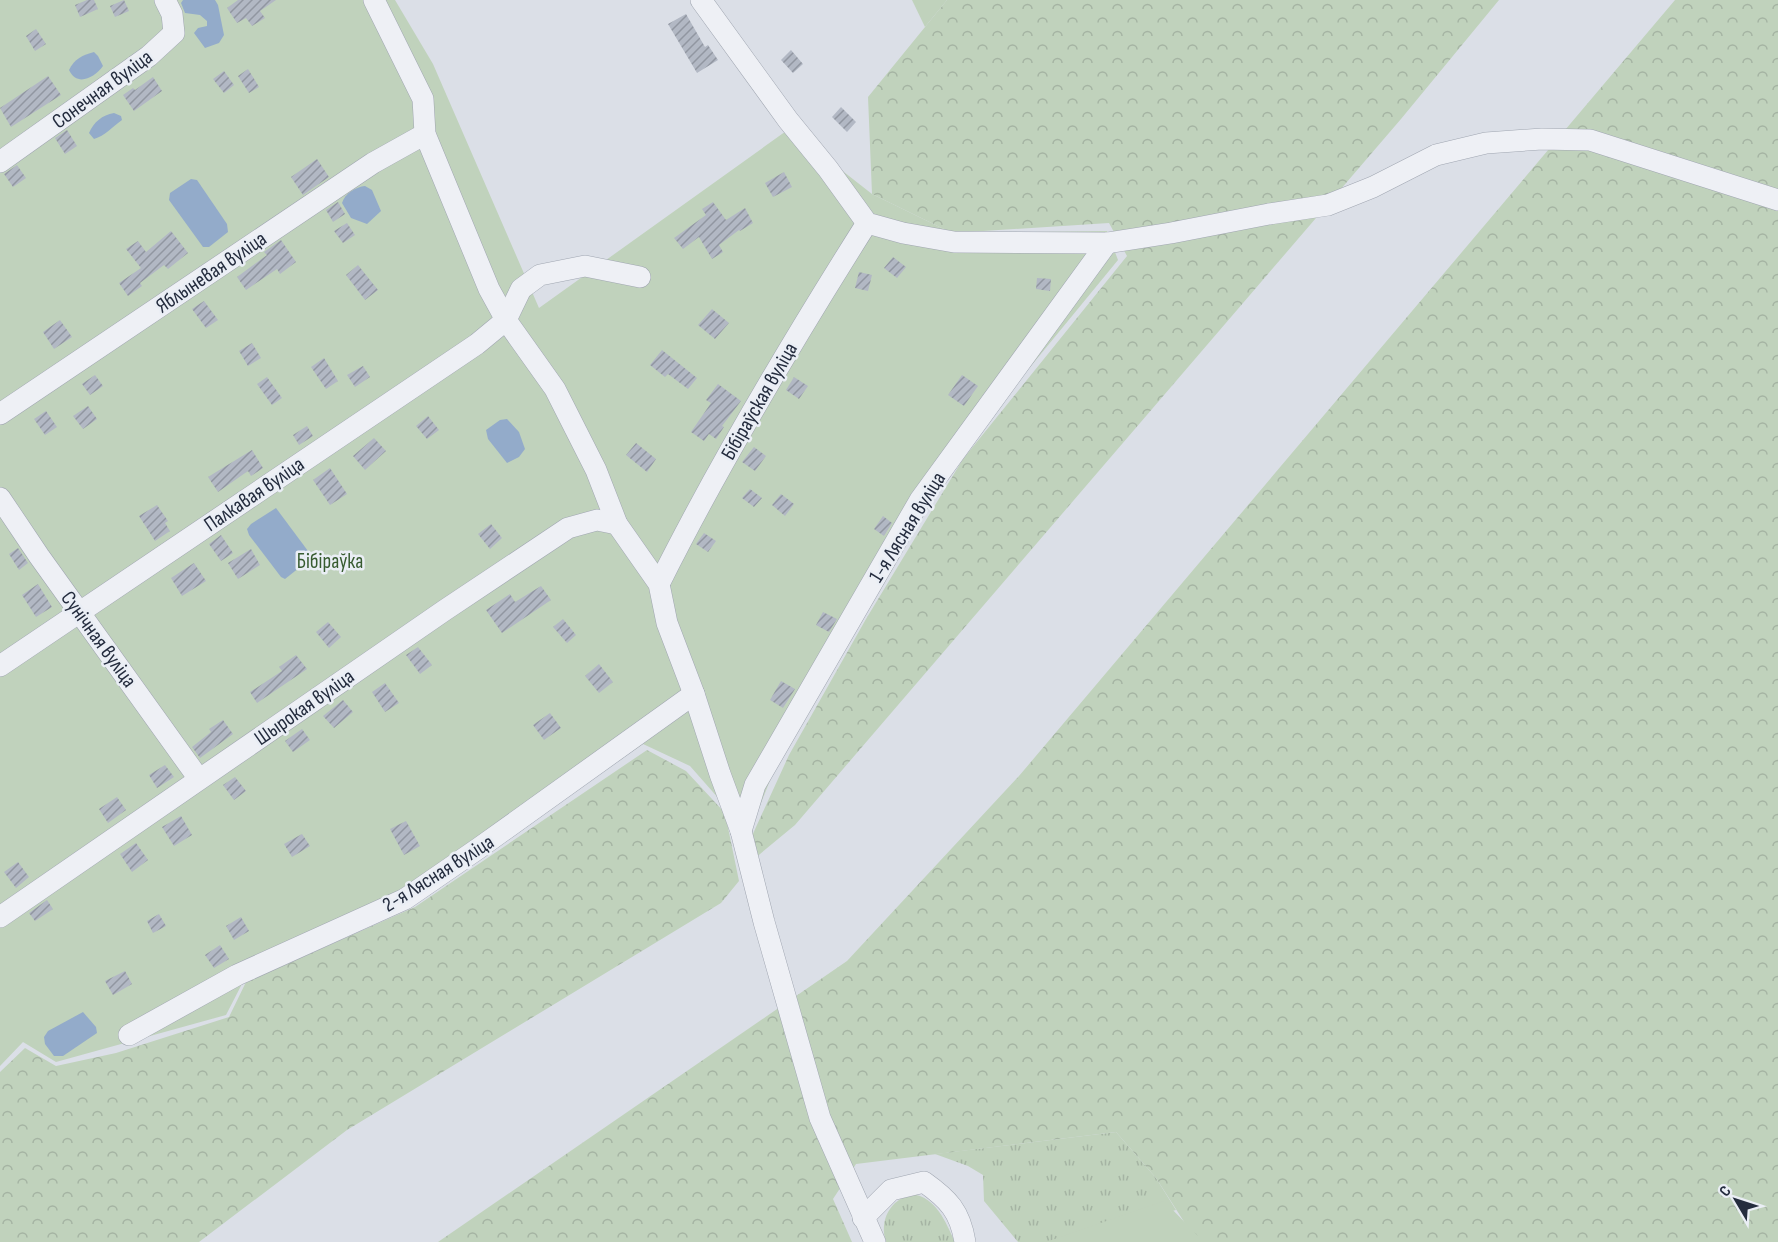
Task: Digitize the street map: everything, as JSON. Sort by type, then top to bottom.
[{"type":"street","name":"Сонечная вуліца","points":[[0,162],[149,56],[174,33],[172,14],[165,0]]},
{"type":"street","points":[[375,0],[423,99],[425,134],[489,289],[506,320],[555,389],[596,470],[617,524],[659,584],[667,623],[741,831],[764,922],[820,1118],[874,1242]]},
{"type":"street","points":[[701,0],[788,120],[828,169],[867,223],[903,233],[954,242],[1107,243],[1328,205],[1373,187],[1436,155],[1485,143],[1542,139],[1590,140],[1778,200]]},
{"type":"street","name":"Яблыневая вуліца","points":[[0,414],[373,163],[425,134]]},
{"type":"street","name":"Бібіраўская вуліца","points":[[659,584],[699,505],[805,322],[867,223]]},
{"type":"street","name":"1-я Лясная вуліца","points":[[741,831],[755,785],[920,500],[1107,243]]},
{"type":"street","points":[[506,320],[521,289],[540,275],[585,266],[640,277]]},
{"type":"street","name":"Палкавая вуліца","points":[[0,666],[477,345],[506,320]]},
{"type":"street","name":"Сунічная вуліца","points":[[0,498],[199,779]]},
{"type":"street","name":"Шырокая вуліца","points":[[0,917],[445,610],[568,528],[597,520],[617,524]]},
{"type":"street","name":"2-я Лясная вуліца","points":[[129,1035],[237,975],[405,898],[479,848],[694,694]]},
{"type":"street","points":[[720,774],[738,782],[755,785]]},
{"type":"street","points":[[863,1218],[891,1190],[924,1182],[946,1198],[956,1213],[965,1242]]},
{"type":"green space","name":"Бібіраўка","points":[[0,0],[395,0],[433,64],[539,308],[789,129],[872,194],[952,233],[1107,231],[1118,260],[962,450],[928,502],[777,763],[749,833],[690,766],[643,744],[413,903],[244,980],[226,1015],[56,1062],[23,1042],[0,1066]]},
{"type":"green space","points":[[912,0],[947,0],[925,27]]},
{"type":"green space","points":[[947,0],[1499,0],[1401,119],[795,825],[754,859],[751,838],[789,755],[866,619],[963,459],[1127,256],[1109,223],[952,233],[872,194],[868,97]]},
{"type":"green space","points":[[1675,0],[1778,0],[1778,1242],[1197,1242],[1156,1178],[1116,1132],[856,1164],[833,1199],[852,1242],[438,1242],[847,961],[1019,776]]},
{"type":"green space","points":[[647,750],[686,771],[725,813],[739,881],[721,903],[347,1130],[199,1242],[0,1242],[0,1072],[25,1048],[56,1066],[116,1053],[229,1017],[246,982],[415,907]]},
{"type":"green space","points":[[1116,1132],[1156,1178],[1176,1210],[1058,1242],[1018,1242],[984,1201],[983,1175],[968,1166],[935,1154]]},
{"type":"green space","points":[[912,1194],[921,1196],[934,1205],[955,1242],[886,1242],[884,1226],[888,1212],[898,1201]]},
{"type":"green space","points":[[1164,1201],[1204,1242],[1046,1242]]},
{"type":"water","points":[[183,0],[215,0],[224,35],[219,43],[205,48],[194,33],[198,28],[207,26],[207,21],[200,15],[185,13],[181,3]]},
{"type":"water","points":[[94,52],[103,66],[86,79],[72,75],[69,70],[73,63]]},
{"type":"water","points":[[114,113],[121,116],[122,120],[105,134],[94,139],[89,133],[93,126],[102,117]]},
{"type":"water","points":[[191,179],[197,180],[227,224],[228,232],[209,247],[203,247],[169,200],[170,193]]},
{"type":"water","points":[[365,186],[372,190],[381,211],[367,224],[351,218],[342,203],[351,191]]},
{"type":"water","points":[[507,419],[519,432],[525,449],[519,457],[507,463],[488,439],[486,430],[500,420]]},
{"type":"water","points":[[276,508],[308,551],[309,560],[285,579],[281,577],[249,535],[247,529]]},
{"type":"water","points":[[83,1012],[96,1027],[97,1033],[63,1056],[54,1056],[45,1044],[44,1037],[48,1031]]},
{"type":"building","points":[[94,0],[98,9],[80,17],[75,5]]},
{"type":"building","points":[[124,0],[129,11],[115,17],[110,6]]},
{"type":"building","points":[[238,0],[276,0],[260,11],[265,18],[252,26],[246,18],[237,23],[227,8]]},
{"type":"building","points":[[686,14],[705,47],[708,45],[718,60],[697,73],[668,24]]},
{"type":"building","points":[[36,29],[46,44],[35,51],[26,36]]},
{"type":"building","points":[[791,50],[803,64],[793,73],[781,60]]},
{"type":"building","points":[[248,69],[259,87],[249,93],[238,76]]},
{"type":"building","points":[[224,71],[234,85],[224,93],[213,79]]},
{"type":"building","points":[[48,76],[61,95],[11,127],[0,108]]},
{"type":"building","points":[[153,77],[162,91],[134,111],[123,95],[133,88],[135,90]]},
{"type":"building","points":[[841,107],[856,122],[847,132],[832,117]]},
{"type":"building","points":[[67,130],[77,146],[65,154],[55,138]]},
{"type":"building","points":[[317,159],[329,177],[303,195],[291,177]]},
{"type":"building","points":[[17,165],[26,178],[13,187],[4,174]]},
{"type":"building","points":[[784,172],[792,187],[773,197],[765,183]]},
{"type":"building","points":[[338,202],[345,214],[333,222],[326,210]]},
{"type":"building","points":[[713,202],[726,220],[745,208],[753,223],[719,245],[723,252],[712,259],[699,237],[683,249],[674,238],[706,215],[702,209]]},
{"type":"building","points":[[347,223],[355,235],[343,243],[334,231]]},
{"type":"building","points":[[171,231],[188,253],[168,269],[164,265],[140,283],[142,286],[128,296],[119,283],[141,268],[126,249],[138,241],[146,252]]},
{"type":"building","points":[[281,240],[296,262],[280,274],[277,269],[246,290],[237,277],[267,255],[264,252]]},
{"type":"building","points":[[893,257],[906,267],[897,278],[884,268]]},
{"type":"building","points":[[358,265],[378,290],[365,300],[346,275]]},
{"type":"building","points":[[859,272],[872,275],[868,291],[855,288]]},
{"type":"building","points":[[1037,278],[1051,279],[1050,291],[1036,289]]},
{"type":"building","points":[[204,301],[218,320],[206,328],[192,309]]},
{"type":"building","points":[[712,309],[729,323],[715,339],[698,325]]},
{"type":"building","points":[[60,320],[72,337],[54,349],[43,332]]},
{"type":"building","points":[[252,343],[261,358],[248,366],[239,351]]},
{"type":"building","points":[[662,350],[697,378],[688,389],[668,374],[665,377],[650,365]]},
{"type":"building","points":[[324,358],[338,381],[326,389],[311,367]]},
{"type":"building","points":[[363,366],[370,377],[355,387],[347,375]]},
{"type":"building","points":[[95,375],[103,386],[90,395],[82,384]]},
{"type":"building","points":[[962,375],[978,386],[964,406],[948,395]]},
{"type":"building","points":[[267,377],[282,398],[272,405],[257,384]]},
{"type":"building","points":[[794,377],[808,386],[799,399],[786,390]]},
{"type":"building","points":[[718,384],[741,401],[722,426],[724,427],[716,439],[709,434],[704,441],[691,432],[711,403],[706,400]]},
{"type":"building","points":[[88,406],[97,419],[83,429],[73,416]]},
{"type":"building","points":[[46,411],[57,427],[45,435],[34,419]]},
{"type":"building","points":[[428,416],[439,430],[427,439],[416,426]]},
{"type":"building","points":[[307,426],[313,436],[299,445],[293,435]]},
{"type":"building","points":[[374,438],[386,451],[365,470],[353,456]]},
{"type":"building","points":[[636,443],[656,459],[647,472],[626,455]]},
{"type":"building","points":[[754,447],[766,456],[755,471],[742,462]]},
{"type":"building","points":[[252,450],[263,468],[251,476],[248,471],[218,492],[208,477]]},
{"type":"building","points":[[330,468],[347,494],[330,505],[313,480]]},
{"type":"building","points":[[750,489],[762,498],[754,507],[742,498]]},
{"type":"building","points":[[781,494],[794,504],[785,516],[772,505]]},
{"type":"building","points":[[157,505],[168,521],[165,523],[170,531],[155,541],[139,516]]},
{"type":"building","points":[[883,516],[892,523],[884,536],[874,529]]},
{"type":"building","points":[[491,524],[502,538],[490,549],[478,534]]},
{"type":"building","points":[[704,533],[716,541],[708,552],[696,544]]},
{"type":"building","points":[[221,535],[233,553],[221,561],[209,544]]},
{"type":"building","points":[[18,548],[28,563],[19,570],[9,554]]},
{"type":"building","points":[[251,549],[260,565],[238,579],[228,563]]},
{"type":"building","points":[[194,563],[206,581],[182,596],[171,578]]},
{"type":"building","points":[[38,584],[52,607],[36,617],[22,595]]},
{"type":"building","points":[[541,586],[551,600],[502,633],[486,610],[510,594],[515,602]]},
{"type":"building","points":[[823,612],[837,619],[829,632],[816,625]]},
{"type":"building","points":[[563,619],[576,635],[567,643],[553,627]]},
{"type":"building","points":[[328,622],[341,637],[329,648],[316,632]]},
{"type":"building","points":[[418,647],[432,665],[420,674],[406,655]]},
{"type":"building","points":[[296,655],[307,669],[257,703],[250,692],[282,671],[279,667]]},
{"type":"building","points":[[599,664],[613,682],[599,693],[585,676]]},
{"type":"building","points":[[781,681],[795,689],[783,708],[770,700]]},
{"type":"building","points":[[385,683],[399,703],[385,712],[372,692]]},
{"type":"building","points":[[343,700],[353,712],[334,728],[323,716]]},
{"type":"building","points":[[550,713],[561,728],[544,740],[533,725]]},
{"type":"building","points":[[223,720],[233,734],[200,758],[192,747],[211,732],[209,729]]},
{"type":"building","points":[[302,729],[310,740],[293,752],[285,741]]},
{"type":"building","points":[[165,765],[174,777],[157,788],[149,775]]},
{"type":"building","points":[[235,777],[246,791],[234,800],[223,785]]},
{"type":"building","points":[[117,797],[126,810],[108,823],[99,809]]},
{"type":"building","points":[[181,816],[192,835],[174,846],[162,827]]},
{"type":"building","points":[[406,821],[420,846],[404,855],[390,829]]},
{"type":"building","points":[[302,834],[310,846],[292,857],[284,844]]},
{"type":"building","points":[[136,843],[148,860],[132,872],[120,854]]},
{"type":"building","points":[[18,862],[29,877],[16,888],[4,872]]},
{"type":"building","points":[[47,900],[53,909],[35,921],[29,913]]},
{"type":"building","points":[[159,914],[166,926],[153,933],[147,921]]},
{"type":"building","points":[[241,917],[249,931],[234,940],[226,926]]},
{"type":"building","points":[[220,945],[229,959],[214,968],[205,955]]},
{"type":"building","points":[[125,971],[132,984],[113,995],[105,981]]}]
